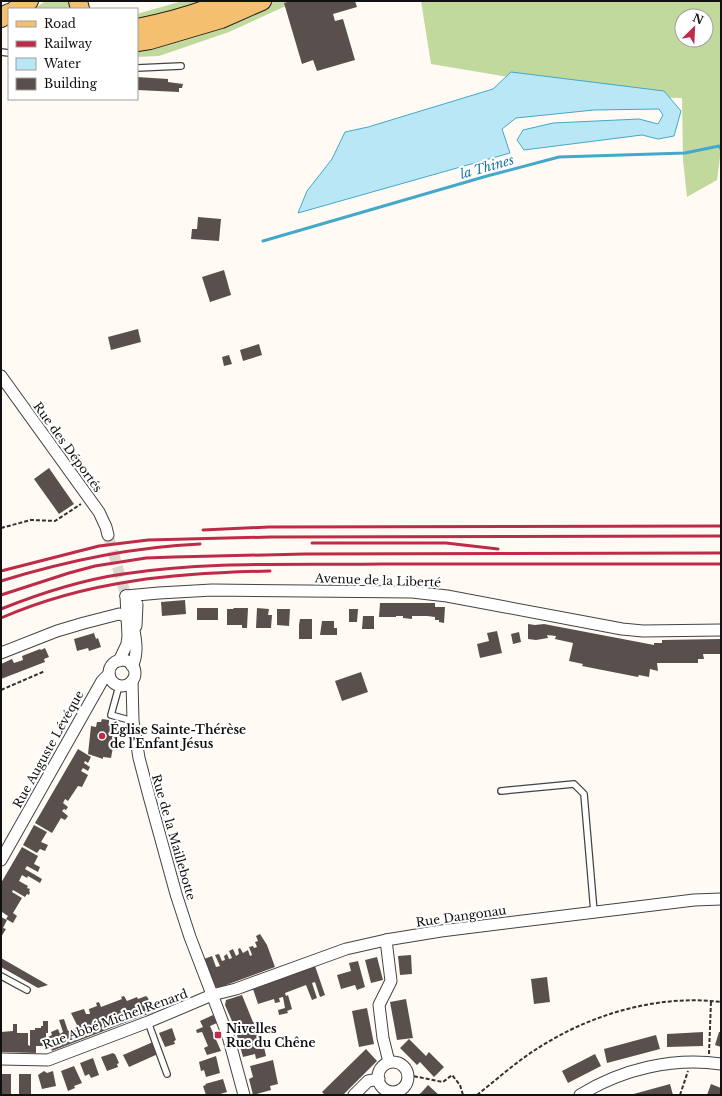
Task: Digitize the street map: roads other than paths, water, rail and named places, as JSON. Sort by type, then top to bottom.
[{"type":"main road","points":[[18,8],[29,1]]},
{"type":"main road","points":[[138,28],[200,12],[228,1]]},
{"type":"main road","points":[[138,42],[150,40],[221,19],[262,1]]},
{"type":"street","name":"Rue des Déportés","points":[[3,383],[98,512],[106,527],[108,535]]},
{"type":"street","name":"Avenue de la Liberté","points":[[126,596],[212,590],[412,592],[447,596],[622,629],[643,631],[721,630]]},
{"type":"street","points":[[119,660],[128,662],[135,672],[132,681],[128,684],[119,686],[113,682],[109,674],[111,666],[119,660],[127,644],[128,616],[126,596]]},
{"type":"street","points":[[126,596],[137,604],[136,659],[132,666]]},
{"type":"street","points":[[1,653],[64,629],[119,614],[132,618],[136,642]]},
{"type":"street","name":"Rue Auguste Lévéque","points":[[1,860],[102,680],[109,674]]},
{"type":"street","name":"Rue de la Maillebotte","points":[[132,681],[133,721],[139,758],[176,894],[212,996],[228,1036],[244,1095]]},
{"type":"street","name":"Rue Dangonau","points":[[212,996],[346,949],[386,940],[441,930],[694,900],[721,899]]},
{"type":"street","points":[[386,940],[390,981],[379,1005],[389,1062]]},
{"type":"street","name":"Rue Abbé Michel Renard","points":[[1,1059],[48,1060],[212,996]]},
{"type":"street","points":[[389,1062],[398,1062],[406,1070],[408,1075],[405,1085],[396,1092],[387,1090],[380,1084],[379,1079],[382,1069],[389,1062]]},
{"type":"street","points":[[580,1095],[622,1075],[645,1068],[671,1063],[709,1062],[721,1064]]},
{"type":"street","points":[[354,1095],[368,1081],[379,1079]]},
{"type":"lane","points":[[138,68],[181,66]]},
{"type":"lane","points":[[119,686],[111,715],[133,721]]},
{"type":"lane","points":[[501,791],[574,784],[584,794],[594,912]]},
{"type":"lane","points":[[1,976],[28,990]]},
{"type":"lane","points":[[148,1022],[167,1074]]},
{"type":"water","points":[[511,72],[664,91],[681,111],[674,136],[658,139],[642,135],[524,150],[517,140],[523,130],[553,123],[639,119],[658,124],[663,115],[659,109],[594,110],[516,118],[502,129],[510,153],[298,213],[307,191],[332,159],[345,132],[368,127],[493,89]]},
{"type":"waterway","name":"la Thines","points":[[263,241],[487,176],[559,157],[685,153],[719,146],[721,149]]},
{"type":"tunnel","points":[[108,535],[126,596]]},
{"type":"railway","points":[[203,530],[269,527],[721,526]]},
{"type":"railway","points":[[1,571],[99,546],[148,540],[271,537],[721,536]]},
{"type":"railway","points":[[312,543],[446,543],[498,549]]},
{"type":"railway","points":[[1,581],[50,567],[100,556],[150,548],[200,544]]},
{"type":"railway","points":[[1,595],[95,566],[146,558],[305,554],[721,553]]},
{"type":"railway","points":[[1,609],[46,592],[76,583],[123,574],[187,567],[285,564],[721,564]]},
{"type":"railway","points":[[1,618],[34,605],[67,595],[133,581],[201,574],[270,571]]},
{"type":"place","name":"Église Sainte-Thérèse de l'Enfant Jésus","points":[[102,736]]},
{"type":"place","name":"Nivelles Rue du Chêne","points":[[218,1035]]}]
